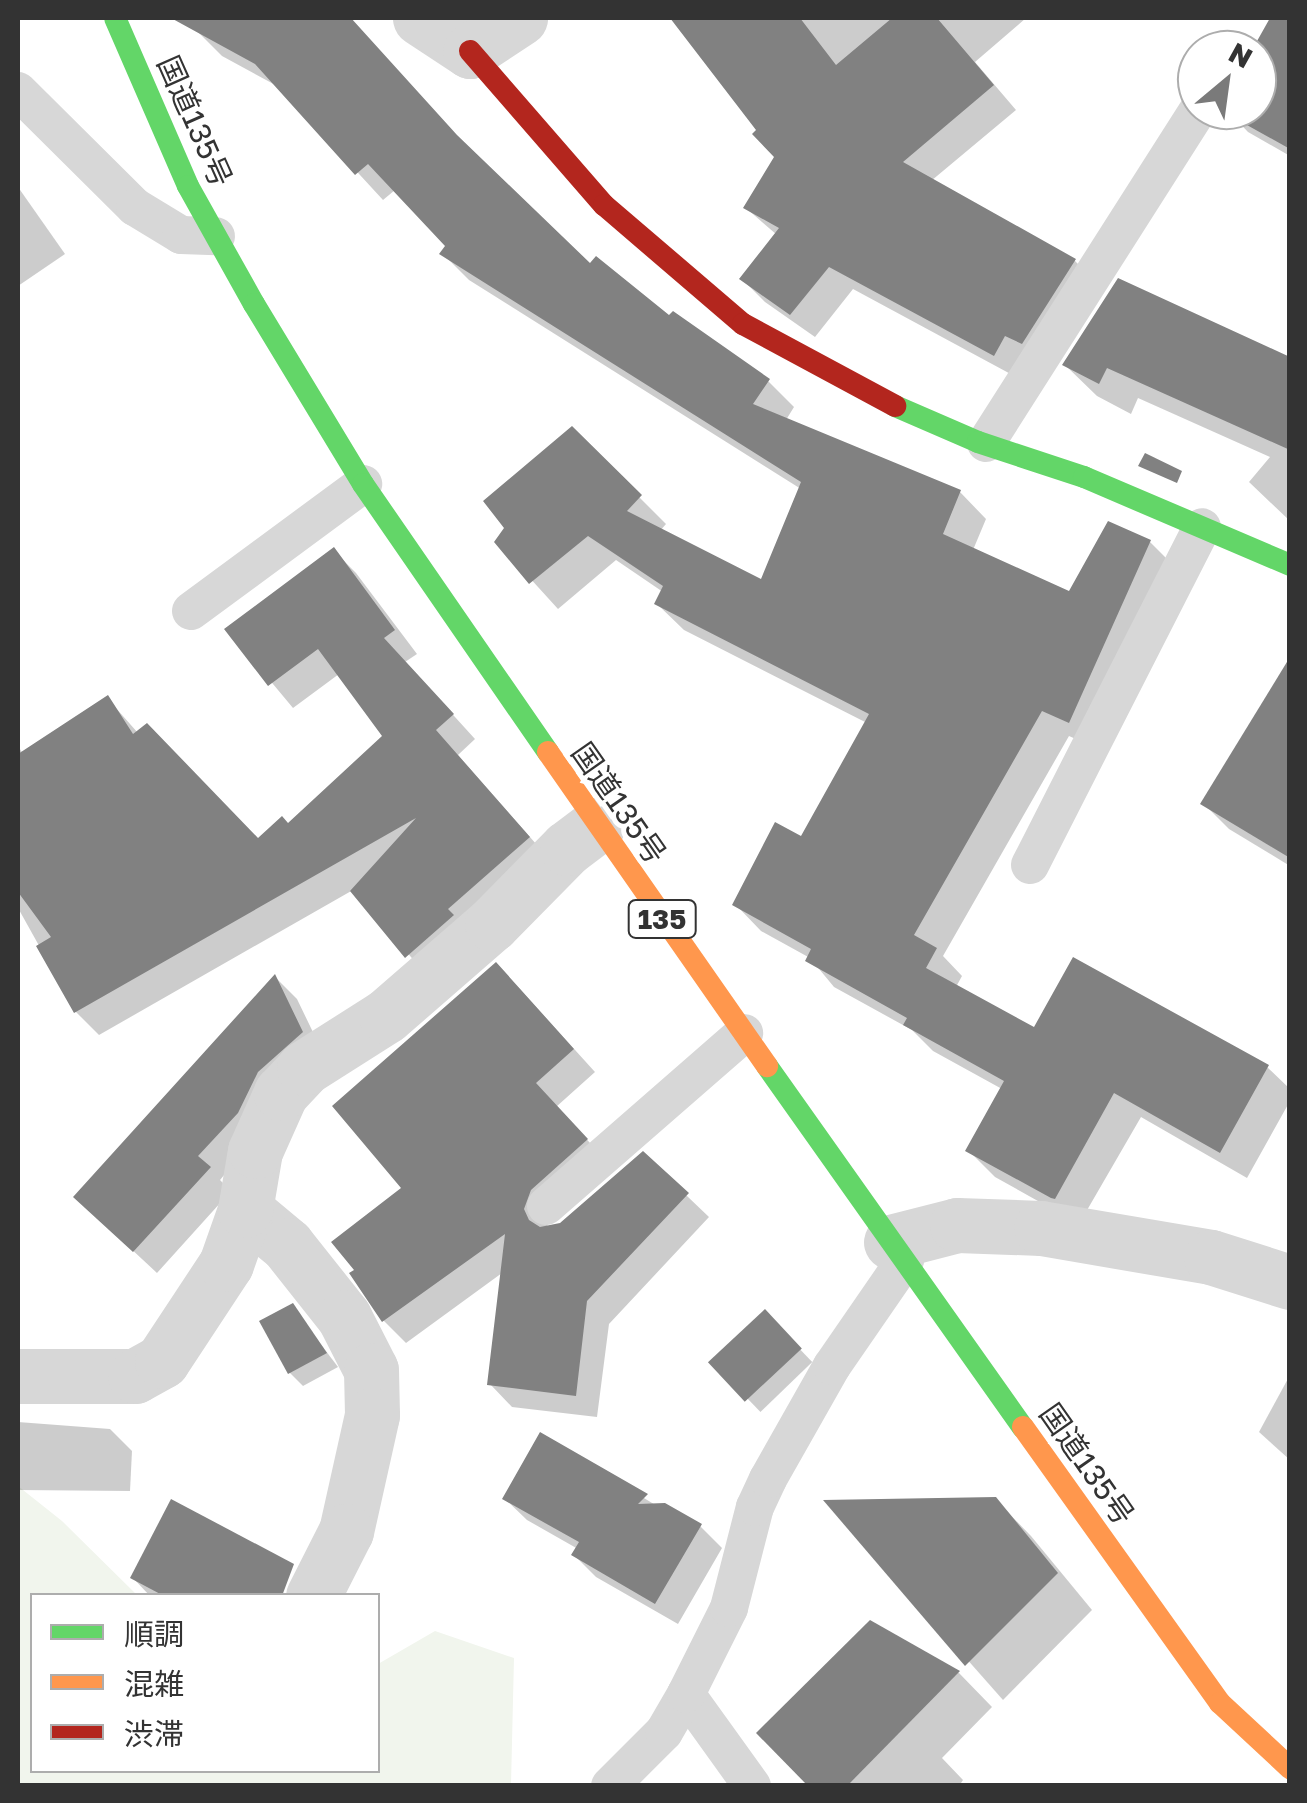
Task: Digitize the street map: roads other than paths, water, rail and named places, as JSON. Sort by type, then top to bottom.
[{"type":"main road","name":"国道135号","points":[[115,18],[188,186],[363,484],[598,826],[1220,1703],[1290,1768]]},
{"type":"main road","points":[[470,51],[604,205],[743,324],[859,390],[1290,565]]},
{"type":"street","points":[[420,18],[470,51],[520,18]]},
{"type":"street","points":[[18,1376],[135,1376],[162,1361],[226,1264],[246,1210],[255,1151],[281,1093],[304,1068],[386,1016],[492,924],[567,848],[598,826]]},
{"type":"street","points":[[246,1210],[287,1245],[344,1317],[388,1388],[372,1416],[346,1531],[315,1593]]},
{"type":"street","points":[[898,1251],[957,1225],[1041,1228],[1211,1257],[1290,1282]]},
{"type":"lane","points":[[18,91],[136,207],[181,235],[216,236]]},
{"type":"lane","points":[[986,443],[1185,130]]},
{"type":"lane","points":[[191,610],[363,484]]},
{"type":"lane","points":[[1030,865],[1202,527]]},
{"type":"lane","points":[[546,1206],[744,1033]]},
{"type":"lane","points":[[610,1786],[664,1732],[686,1694],[729,1608],[755,1507],[768,1479],[898,1251]]},
{"type":"lane","points":[[686,1694],[752,1786]]}]
